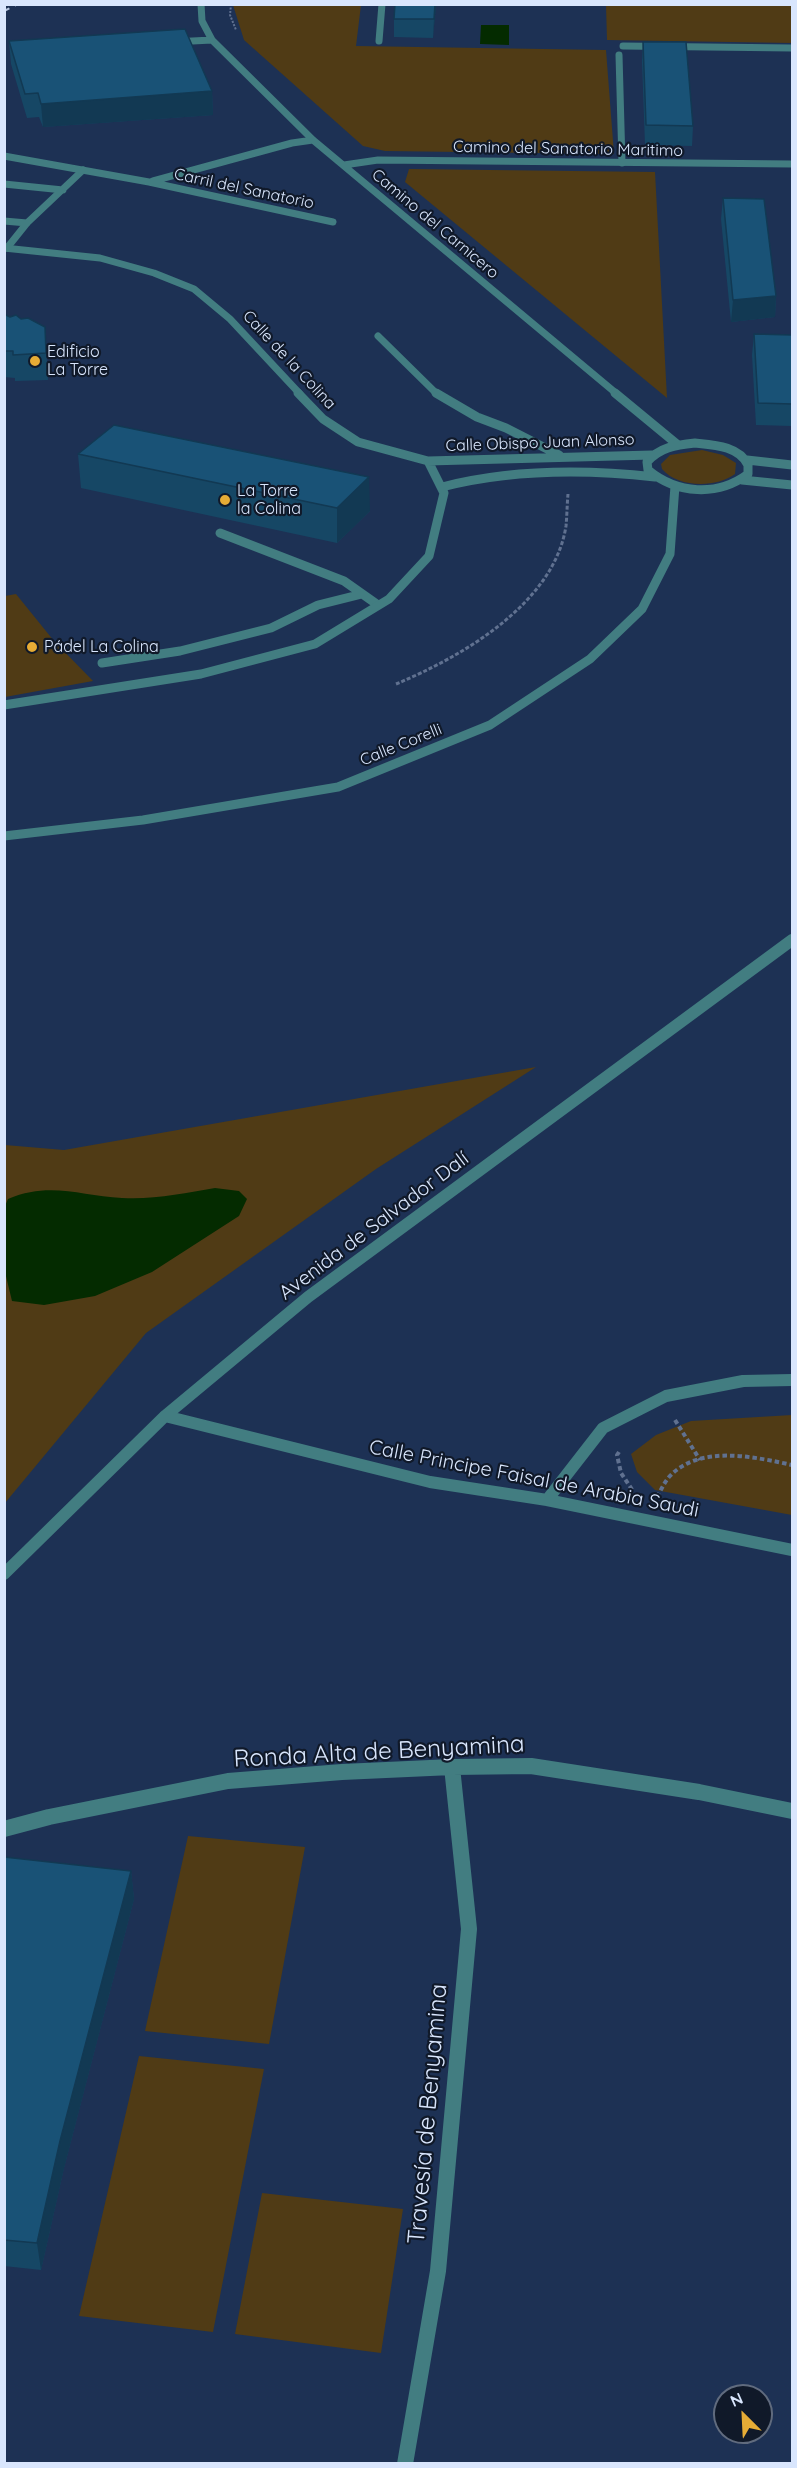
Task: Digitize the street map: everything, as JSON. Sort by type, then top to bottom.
[{"type":"street","name":"Camino del Carnicero","points":[[201,4],[202,21],[212,40],[313,140],[678,445]]},
{"type":"street","points":[[379,41],[382,4]]},
{"type":"street","points":[[164,42],[212,40]]},
{"type":"street","points":[[623,46],[792,48]]},
{"type":"street","points":[[619,55],[622,163]]},
{"type":"street","name":"Carril del Sanatorio","points":[[149,182],[292,143],[313,140]]},
{"type":"street","name":"Carril del Sanatorio","points":[[4,156],[149,182],[333,222]]},
{"type":"street","name":"Camino del Sanatorio Maritimo","points":[[344,165],[378,160],[792,164]]},
{"type":"street","points":[[6,248],[27,224],[83,170]]},
{"type":"street","points":[[4,184],[63,190]]},
{"type":"street","points":[[4,221],[27,224]]},
{"type":"street","name":"Calle de la Colina","points":[[6,248],[100,258],[154,273],[194,289],[230,319],[323,419],[358,442],[428,461]]},
{"type":"street","points":[[378,336],[447,401],[560,456]]},
{"type":"street","points":[[655,477],[648,470],[647,462],[652,455],[678,445],[711,444],[727,448],[747,460],[792,465]]},
{"type":"street","name":"Calle Obispo Juan Alonso","points":[[428,461],[652,455]]},
{"type":"street","points":[[742,480],[748,474],[750,467],[747,460]]},
{"type":"street","points":[[4,705],[201,674],[315,644],[389,599],[429,556],[444,494],[428,461]]},
{"type":"street","name":"Calle Obispo Juan Alonso","points":[[442,487],[469,478],[563,473],[624,473],[655,477],[675,486],[706,489],[732,485],[742,480]]},
{"type":"street","points":[[742,480],[792,485]]},
{"type":"street","name":"Calle Corelli","points":[[4,836],[143,820],[338,787],[490,725],[590,659],[642,609],[670,554],[675,486]]},
{"type":"street","points":[[220,533],[344,581],[378,605]]},
{"type":"street","points":[[102,663],[180,651],[272,628],[318,605],[362,594]]},
{"type":"street","name":"Avenida de Salvador Dalí","points":[[4,1574],[165,1416],[308,1297],[792,940]]},
{"type":"street","points":[[547,1500],[603,1428],[666,1396],[743,1381],[792,1380]]},
{"type":"street","name":"Calle Principe Faisal de Arabia Saudi","points":[[165,1416],[430,1482],[547,1500],[792,1550]]},
{"type":"street","name":"Ronda Alta de Benyamina","points":[[4,1829],[49,1816],[228,1781],[342,1772],[452,1767],[531,1766],[699,1792],[792,1811]]},
{"type":"street","name":"Travesía de Benyamina","points":[[405,2463],[438,2271],[469,1929],[452,1767]]},
{"type":"path","points":[[231,4],[230,15],[237,32]]},
{"type":"path","points":[[396,684],[457,655],[500,626],[531,596],[560,546],[567,518],[568,496],[563,473]]},
{"type":"path","points":[[681,1413],[671,1416],[700,1460]]},
{"type":"path","points":[[624,1447],[617,1455],[621,1473],[634,1494]]},
{"type":"path","points":[[662,1503],[655,1501],[670,1475],[710,1457],[745,1455],[792,1465]]},
{"type":"shaded area","points":[[233,5],[361,5],[356,46],[606,50],[614,154],[385,151],[363,146],[244,40]]},
{"type":"shaded area","points":[[606,5],[792,5],[792,43],[607,40]]},
{"type":"shaded area","points":[[481,25],[509,25],[509,45],[480,44]]},
{"type":"shaded area","points":[[409,169],[655,172],[667,398],[405,182]]},
{"type":"shaded area","points":[[702,450],[723,455],[736,463],[735,474],[718,482],[697,484],[677,480],[662,469],[661,464],[670,455]]},
{"type":"shaded area","name":"Pádel La Colina","points":[[16,594],[54,641],[93,681],[5,697],[5,596]]},
{"type":"shaded area","points":[[536,1067],[376,1169],[146,1333],[5,1503],[5,1145],[64,1150]]},
{"type":"shaded area","points":[[215,1188],[239,1191],[247,1199],[239,1216],[152,1272],[95,1296],[44,1305],[12,1301],[5,1272],[5,1206],[8,1199],[23,1194],[52,1190],[107,1197],[145,1198]]},
{"type":"shaded area","points":[[792,1415],[792,1515],[655,1490],[637,1472],[631,1454],[656,1435],[691,1421]]},
{"type":"shaded area","points":[[188,1836],[305,1847],[269,2044],[145,2031]]},
{"type":"shaded area","points":[[139,2056],[264,2069],[213,2332],[79,2316]]},
{"type":"shaded area","points":[[262,2193],[403,2209],[381,2353],[235,2334]]},
{"type":"building","points":[[395,4],[435,4],[434,19],[394,19]]},
{"type":"building","points":[[185,29],[212,91],[41,104],[38,93],[25,94],[9,41]]},
{"type":"building","points":[[643,42],[686,42],[693,126],[646,125]]},
{"type":"building","points":[[723,198],[764,199],[776,296],[733,300]]},
{"type":"building","points":[[4,314],[10,317],[16,315],[21,319],[28,318],[45,327],[46,353],[13,355],[13,351],[4,351]]},
{"type":"building","points":[[754,334],[792,335],[792,404],[758,403]]},
{"type":"building","points":[[114,425],[369,477],[337,508],[78,454]]},
{"type":"building","points":[[4,1857],[131,1871],[60,2141],[37,2243],[4,2240]]},
{"type":"railway","points":[[4,11],[18,4]]},
{"type":"place","name":"Edificio La Torre","points":[[35,361]]},
{"type":"place","name":"La Torre la Colina","points":[[225,500]]},
{"type":"place","name":"Pádel La Colina","points":[[32,647]]}]
